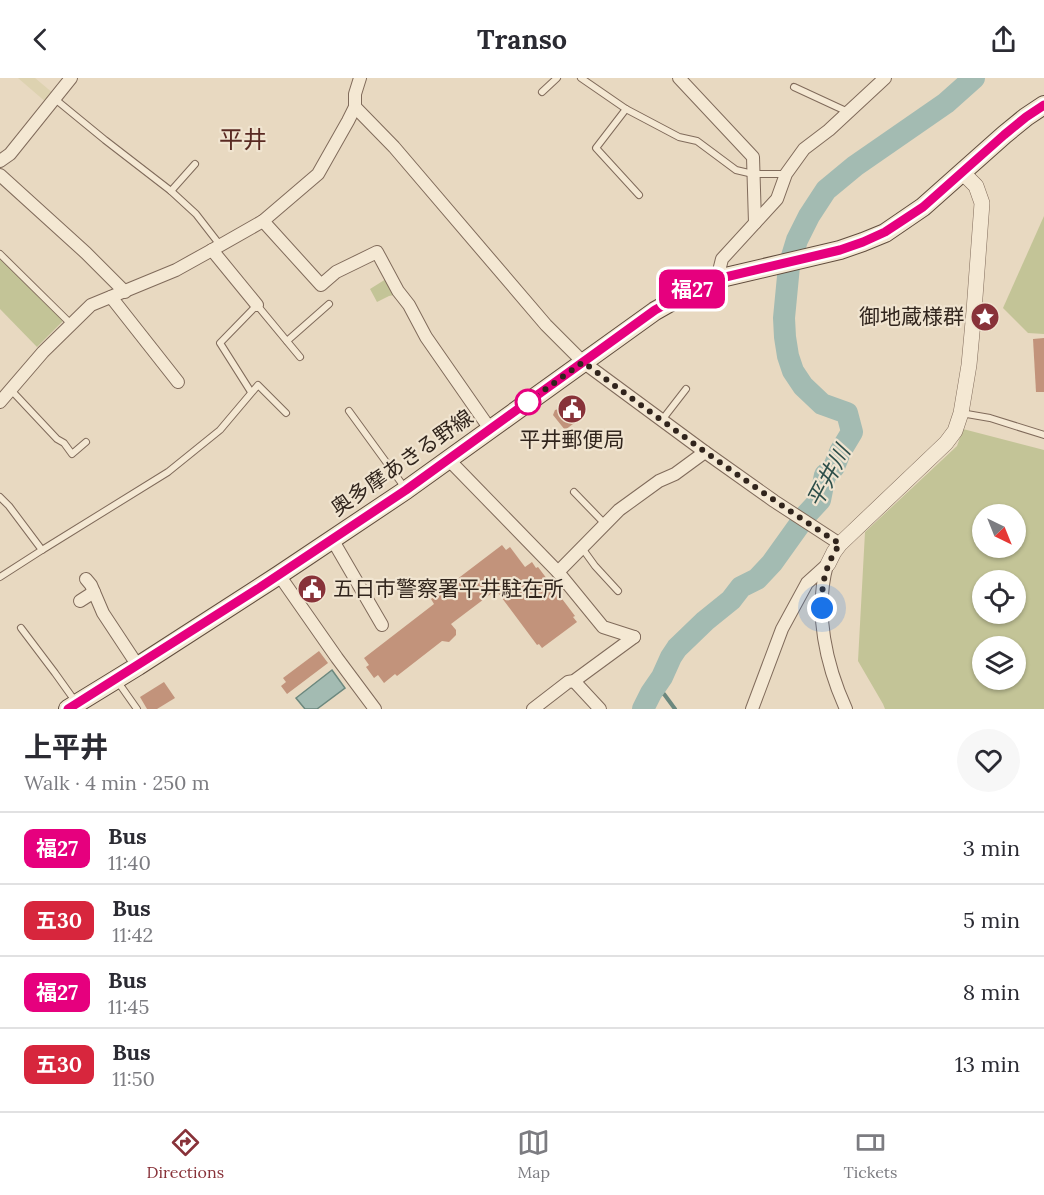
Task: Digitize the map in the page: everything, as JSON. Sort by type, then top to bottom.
[{"type":"main road","points":[[962,172],[1026,117],[1044,105]]},
{"type":"main road","name":"奥多摩あきる野線","points":[[73,706],[279,575],[406,490],[655,310],[717,279],[863,242],[885,232],[923,207],[962,172]]},
{"type":"street","points":[[0,161],[10,154],[71,78]]},
{"type":"street","points":[[0,402],[44,352],[91,305],[176,270],[217,248],[263,221],[318,174],[355,106],[355,94],[360,78]]},
{"type":"street","points":[[679,78],[753,157],[755,223]]},
{"type":"street","points":[[717,279],[722,259],[777,199],[786,174],[804,150],[885,78]]},
{"type":"street","points":[[355,106],[546,325],[583,362],[774,501],[840,544]]},
{"type":"street","points":[[846,709],[832,673],[823,628],[823,580],[828,564],[840,544],[946,443],[955,431],[961,413],[975,311],[982,203],[976,186],[962,172]]},
{"type":"street","points":[[0,176],[86,253],[125,292]]},
{"type":"street","points":[[263,221],[321,285],[336,272],[377,252],[426,337],[490,429]]},
{"type":"street","points":[[217,248],[257,305]]},
{"type":"street","points":[[111,297],[178,382]]},
{"type":"street","points":[[558,572],[619,510],[705,452]]},
{"type":"street","points":[[448,459],[558,572],[603,627],[634,637],[533,709]]},
{"type":"street","points":[[332,539],[382,625]]},
{"type":"street","points":[[752,709],[782,629],[807,583],[828,564]]},
{"type":"street","points":[[279,575],[375,709]]},
{"type":"street","points":[[86,579],[104,613],[138,666]]},
{"type":"street","points":[[80,601],[94,592]]},
{"type":"street","points":[[574,681],[600,709]]},
{"type":"lane","points":[[542,93],[557,78]]},
{"type":"lane","points":[[581,78],[626,109],[679,137],[696,141],[736,170],[753,174],[786,174]]},
{"type":"lane","points":[[794,87],[848,112]]},
{"type":"lane","points":[[56,99],[171,191],[196,214],[217,248]]},
{"type":"lane","points":[[626,109],[596,148],[639,195]]},
{"type":"lane","points":[[171,191],[195,164]]},
{"type":"lane","points":[[0,255],[72,324]]},
{"type":"lane","points":[[287,341],[329,304]]},
{"type":"lane","points":[[251,392],[220,343],[257,305],[300,357]]},
{"type":"lane","points":[[0,577],[168,472],[220,430],[258,385],[286,413]]},
{"type":"lane","points":[[661,420],[686,389]]},
{"type":"lane","points":[[11,390],[72,454],[86,442]]},
{"type":"lane","points":[[349,411],[406,490]]},
{"type":"lane","points":[[961,413],[990,418],[1044,435]]},
{"type":"lane","points":[[573,492],[604,523]]},
{"type":"lane","points":[[0,497],[42,550]]},
{"type":"lane","points":[[581,548],[618,591]]},
{"type":"lane","points":[[21,628],[56,673],[73,706]]},
{"type":"lane","points":[[116,679],[137,709]]},
{"type":"shaded area","points":[[18,78],[35,78],[54,94],[47,103]]},
{"type":"shaded area","points":[[332,670],[345,688],[317,709],[305,709],[296,698]]},
{"type":"green space","points":[[1044,216],[1044,334],[1028,333],[1003,308]]},
{"type":"green space","points":[[1,259],[64,320],[37,347],[0,309]]},
{"type":"green space","points":[[386,279],[394,295],[377,302],[370,289]]},
{"type":"green space","points":[[963,429],[1044,450],[1044,709],[885,709],[858,661],[865,532],[957,446]]},
{"type":"building","points":[[1044,338],[1044,392],[1036,392],[1033,339]]},
{"type":"building","points":[[574,399],[585,415],[565,430],[553,415],[555,410]]},
{"type":"building","points":[[502,545],[506,550],[510,547],[525,567],[532,562],[536,568],[538,567],[575,616],[573,617],[577,622],[542,648],[539,644],[537,645],[496,590],[451,624],[456,630],[456,635],[449,642],[442,641],[397,676],[395,674],[384,683],[378,675],[374,678],[366,667],[369,665],[364,658],[434,604],[431,599]]},
{"type":"building","points":[[319,651],[328,663],[287,694],[281,686],[286,682],[283,678]]},
{"type":"building","points":[[164,682],[175,698],[157,709],[147,709],[140,697]]},
{"type":"waterway","name":"平井川","points":[[643,709],[677,648],[731,600],[741,587],[757,579],[820,500],[825,475],[834,467],[852,432],[847,413],[822,404],[803,386],[793,371],[788,356],[784,318],[789,266],[797,240],[809,216],[826,190],[855,166],[946,103],[974,78]]},
{"type":"waterway","points":[[651,693],[664,694],[675,709]]},
{"type":"bus line","name":"福27","points":[[68,709],[259,588],[406,490],[655,310],[717,279],[840,250],[885,232],[923,207],[981,154],[1044,105]]},
{"type":"place","name":"御地蔵様群","points":[[985,317]]},
{"type":"place","name":"平井郵便局","points":[[572,409]]},
{"type":"place","name":"五日市警察署平井駐在所","points":[[312,589]]},
{"type":"district","name":"平井","points":[[243,140]]},
{"type":"route","points":[[528,402],[583,362],[774,501],[840,544],[828,564],[823,580],[822,608]]}]
